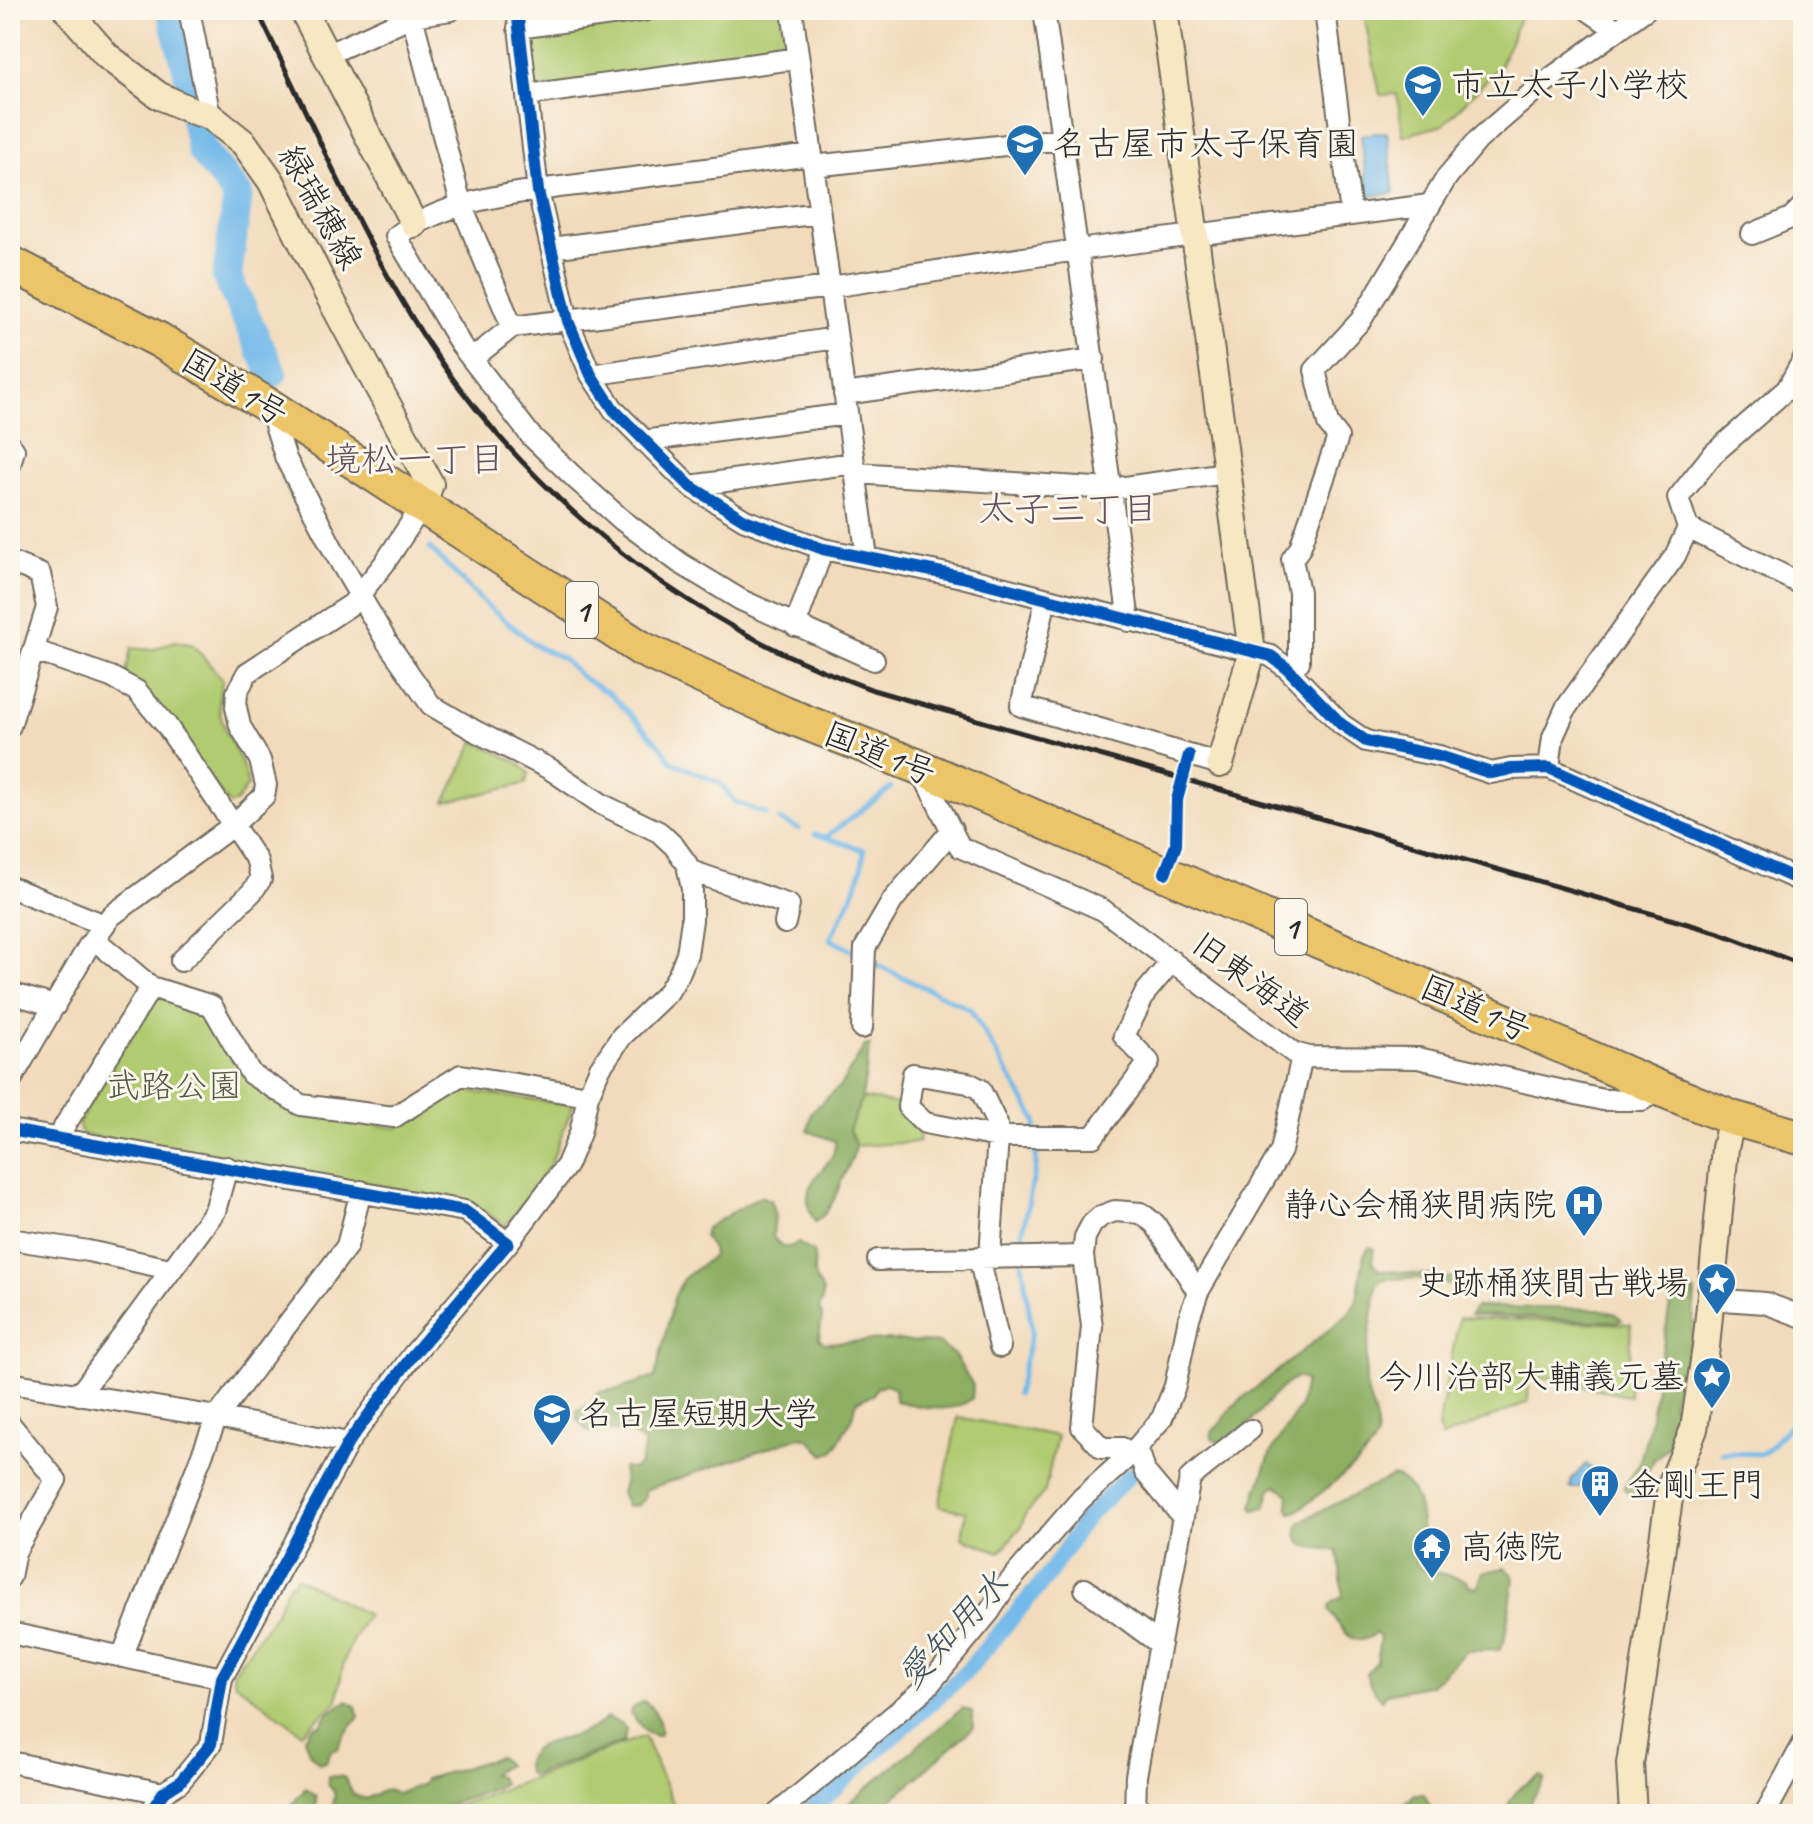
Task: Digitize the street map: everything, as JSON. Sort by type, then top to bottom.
[{"type":"highway","name":"国道1号","points":[[10,263],[159,340],[269,406],[642,649],[784,714],[919,767],[1661,1089],[1732,1118],[1803,1138]]},
{"type":"street","name":"緑瑞穂線","points":[[67,10],[107,56],[158,95],[200,113],[244,143],[271,181],[430,484],[422,506]]},
{"type":"street","points":[[189,10],[200,113]]},
{"type":"street","points":[[303,10],[414,224]]},
{"type":"street","points":[[326,55],[412,16],[451,10]]},
{"type":"street","points":[[647,10],[518,19],[538,191],[568,321],[591,375],[614,410],[690,486],[745,520],[823,549],[962,577],[1271,656],[1288,669],[1341,724],[1366,741],[1439,756],[1491,773],[1549,768],[1803,882]]},
{"type":"street","points":[[792,10],[867,558]]},
{"type":"street","points":[[1044,10],[1129,621]]},
{"type":"street","points":[[1046,599],[1021,706],[1220,764],[1252,652],[1164,10]]},
{"type":"street","points":[[1325,10],[1351,214]]},
{"type":"street","points":[[1588,10],[1617,30]]},
{"type":"street","points":[[1288,669],[1299,662],[1299,592],[1292,559],[1300,548],[1338,437],[1328,424],[1315,370],[1361,320],[1447,177],[1478,140],[1540,86],[1645,10]]},
{"type":"street","points":[[412,16],[461,204],[512,327]]},
{"type":"street","points":[[527,95],[785,60],[799,61]]},
{"type":"street","points":[[874,660],[741,600],[680,563],[622,520],[531,436],[461,345],[396,236],[414,224],[461,204],[538,191],[812,160],[1062,139]]},
{"type":"street","points":[[472,359],[512,327],[1429,205]]},
{"type":"street","points":[[1752,234],[1791,218],[1803,206]]},
{"type":"street","points":[[551,248],[819,213]]},
{"type":"street","points":[[591,375],[836,338]]},
{"type":"street","points":[[643,441],[1094,359]]},
{"type":"street","points":[[1549,768],[1553,737],[1566,708],[1675,556],[1688,528],[1678,498],[1712,455],[1787,389],[1803,360]]},
{"type":"street","points":[[149,1814],[163,1793],[180,1782],[211,1744],[222,1678],[348,1443],[412,1356],[508,1243],[567,1165],[600,1068],[622,1036],[668,992],[687,954],[692,920],[692,889],[688,870],[674,846],[659,832],[603,805],[550,769],[431,705],[359,596],[286,459],[269,406]]},
{"type":"street","points":[[10,445],[14,450],[10,465]]},
{"type":"street","points":[[690,486],[854,468],[1111,489],[1226,473]]},
{"type":"street","points":[[10,1082],[111,916],[232,826],[264,796],[266,785],[260,760],[240,726],[236,707],[237,692],[247,673],[352,604],[403,537],[422,506]]},
{"type":"street","points":[[1688,528],[1803,585]]},
{"type":"street","points":[[795,626],[823,549]]},
{"type":"street","points":[[10,562],[40,574],[47,607],[10,726]]},
{"type":"street","points":[[10,653],[32,655],[111,677],[137,691],[167,726],[257,861],[261,879],[252,892],[181,961]]},
{"type":"street","name":"旧東海道","points":[[919,767],[960,847],[1103,910],[1282,1045],[1302,1056],[1418,1058],[1603,1100],[1642,1100],[1661,1089]]},
{"type":"street","points":[[862,1028],[865,948],[893,900],[952,830]]},
{"type":"street","points":[[688,870],[789,905],[785,923]]},
{"type":"street","points":[[10,887],[97,922],[98,933],[151,987],[212,1006],[251,1074],[301,1105],[394,1117],[461,1075],[588,1096]]},
{"type":"street","points":[[1000,1347],[985,1256],[998,1137],[997,1124],[980,1089],[968,1083],[913,1074],[908,1107],[925,1123],[998,1137],[1093,1137],[1149,1062],[1124,1036],[1146,992],[1172,961]]},
{"type":"street","points":[[61,1138],[64,1127],[151,987]]},
{"type":"street","points":[[10,993],[55,1006]]},
{"type":"street","points":[[777,1814],[927,1687],[990,1611],[1005,1587],[1081,1499],[1133,1452],[1162,1418],[1175,1386],[1189,1318],[1198,1292],[1281,1151],[1302,1056]]},
{"type":"street","points":[[1629,1810],[1630,1764],[1671,1485],[1694,1429],[1706,1347],[1725,1148],[1732,1118]]},
{"type":"street","points":[[10,1130],[465,1211],[508,1243]]},
{"type":"street","points":[[79,1395],[215,1211],[227,1167]]},
{"type":"street","points":[[122,1657],[217,1417],[347,1246],[361,1191]]},
{"type":"street","points":[[1181,1515],[1145,1472],[1141,1458],[1122,1448],[1102,1448],[1082,1427],[1092,1326],[1083,1256],[1085,1237],[1092,1224],[1101,1216],[1115,1211],[1141,1213],[1155,1224],[1198,1292]]},
{"type":"street","points":[[10,1239],[88,1251],[170,1269]]},
{"type":"street","points":[[878,1260],[1083,1256]]},
{"type":"street","points":[[1709,1299],[1765,1303],[1803,1317]]},
{"type":"street","points":[[10,1383],[217,1417],[348,1443]]},
{"type":"street","points":[[10,1424],[56,1480],[13,1551],[10,1577]]},
{"type":"street","points":[[1135,1814],[1136,1776],[1190,1478],[1250,1430]]},
{"type":"street","points":[[1085,1589],[1160,1644]]},
{"type":"street","points":[[10,1633],[222,1678]]},
{"type":"street","points":[[1765,1814],[1803,1744]]},
{"type":"street","points":[[10,1762],[163,1793]]},
{"type":"green space","points":[[716,10],[785,10],[791,48],[786,55],[541,89],[535,83],[529,40],[533,35]]},
{"type":"green space","points":[[1363,10],[1523,10],[1500,66],[1443,125],[1403,136],[1397,94],[1380,95]]},
{"type":"green space","points":[[175,641],[193,645],[223,680],[219,696],[222,722],[248,785],[237,801],[230,805],[126,674],[131,648],[152,650]]},
{"type":"green space","points":[[475,741],[517,762],[529,773],[525,784],[445,802]]},
{"type":"green space","name":"武路公園","points":[[154,996],[206,1011],[301,1115],[397,1128],[459,1090],[573,1105],[551,1163],[506,1226],[471,1203],[82,1134],[78,1124],[148,1000]]},
{"type":"green space","points":[[870,1045],[862,1098],[849,1130],[854,1155],[830,1206],[815,1222],[808,1195],[811,1185],[830,1160],[835,1141],[808,1131],[811,1112],[840,1086],[865,1046]]},
{"type":"green space","points":[[862,1098],[898,1104],[920,1125],[919,1142],[855,1146],[849,1130]]},
{"type":"green space","points":[[760,1196],[770,1200],[775,1214],[773,1237],[782,1247],[798,1243],[813,1252],[815,1278],[823,1290],[819,1309],[822,1316],[819,1339],[825,1343],[886,1340],[939,1343],[954,1355],[973,1385],[972,1399],[953,1407],[925,1407],[895,1401],[894,1387],[886,1384],[877,1387],[873,1395],[857,1401],[853,1417],[833,1452],[824,1455],[809,1439],[800,1437],[645,1490],[645,1498],[639,1505],[627,1506],[621,1492],[623,1468],[633,1469],[640,1464],[645,1444],[625,1432],[588,1432],[577,1419],[577,1410],[591,1405],[598,1392],[619,1389],[655,1377],[674,1298],[683,1279],[713,1256],[704,1237],[706,1228]]},
{"type":"green space","points":[[1369,1247],[1374,1249],[1372,1262],[1379,1270],[1473,1280],[1479,1284],[1480,1291],[1416,1278],[1383,1279],[1377,1284],[1366,1370],[1377,1431],[1373,1445],[1342,1476],[1296,1512],[1291,1513],[1288,1506],[1289,1494],[1276,1485],[1271,1489],[1265,1508],[1254,1510],[1252,1506],[1270,1454],[1300,1406],[1305,1381],[1298,1377],[1287,1383],[1233,1436],[1220,1442],[1212,1438],[1211,1433],[1232,1407],[1347,1315],[1357,1300],[1364,1255]]},
{"type":"green space","points":[[1684,1283],[1695,1293],[1692,1339],[1672,1403],[1680,1414],[1672,1443],[1654,1460],[1637,1490],[1630,1493],[1623,1488],[1639,1464],[1649,1428],[1673,1287]]},
{"type":"green space","points":[[1476,1307],[1599,1309],[1616,1314],[1622,1320],[1470,1315]]},
{"type":"green space","points":[[1459,1318],[1631,1324],[1629,1396],[1548,1378],[1529,1377],[1528,1402],[1442,1438],[1438,1428]]},
{"type":"green space","points":[[958,1417],[1057,1436],[1045,1491],[1025,1514],[1021,1527],[1000,1552],[962,1538],[966,1512],[939,1506]]},
{"type":"green space","points":[[1393,1476],[1408,1486],[1417,1502],[1422,1538],[1411,1543],[1410,1547],[1418,1567],[1466,1580],[1468,1585],[1477,1588],[1483,1572],[1506,1568],[1514,1581],[1504,1642],[1499,1650],[1466,1651],[1431,1685],[1386,1694],[1382,1700],[1370,1685],[1366,1673],[1377,1662],[1380,1637],[1375,1633],[1360,1640],[1354,1639],[1343,1630],[1329,1610],[1332,1603],[1343,1596],[1338,1552],[1303,1544],[1297,1531],[1306,1518]]},
{"type":"green space","points":[[296,1577],[367,1615],[346,1655],[338,1700],[302,1733],[235,1683],[233,1673],[275,1614],[289,1583],[292,1584]]},
{"type":"green space","points":[[347,1701],[356,1706],[359,1717],[338,1749],[331,1751],[326,1762],[319,1763],[310,1754],[304,1739],[314,1726],[321,1725],[328,1713]]},
{"type":"green space","points":[[643,1701],[654,1710],[658,1720],[660,1734],[656,1736],[647,1733],[630,1713]]},
{"type":"green space","points":[[963,1708],[972,1712],[974,1727],[875,1814],[836,1814]]},
{"type":"green space","points":[[607,1718],[621,1723],[626,1729],[624,1742],[533,1775],[527,1773],[529,1755],[534,1749],[582,1733]]},
{"type":"green space","points":[[644,1736],[678,1814],[438,1814]]},
{"type":"green space","points":[[499,1757],[507,1765],[491,1774],[503,1783],[498,1787],[425,1814],[385,1814],[381,1809],[375,1809],[330,1814],[335,1795],[328,1784],[329,1776],[344,1777],[353,1794],[366,1799],[386,1790],[397,1794],[423,1784],[425,1779]]},
{"type":"green space","points":[[1540,1776],[1545,1779],[1528,1806],[1534,1814],[1507,1814],[1513,1796]]},
{"type":"green space","points":[[306,1788],[316,1796],[316,1814],[284,1814]]},
{"type":"green space","points":[[1415,1794],[1424,1794],[1434,1814],[1367,1814],[1370,1808],[1376,1806],[1399,1810]]},
{"type":"water","points":[[1387,132],[1394,193],[1368,196],[1361,135]]},
{"type":"water","points":[[1586,1464],[1592,1469],[1589,1480],[1578,1488],[1570,1488],[1572,1479]]},
{"type":"waterway","points":[[171,10],[195,97],[195,118],[202,151],[238,195],[227,277],[272,373]]},
{"type":"waterway","points":[[430,548],[485,604],[538,647],[562,658],[584,679],[610,694],[662,747],[672,762],[720,783],[735,802],[766,814]]},
{"type":"waterway","points":[[827,836],[891,788]]},
{"type":"waterway","points":[[779,820],[799,829]]},
{"type":"waterway","points":[[815,834],[864,850],[856,884],[830,939],[858,954]]},
{"type":"waterway","points":[[877,965],[970,1009],[1036,1120],[1036,1128]]},
{"type":"waterway","points":[[1020,1245],[1036,1165],[1036,1143]]},
{"type":"waterway","points":[[1017,1394],[1032,1331],[1022,1262]]},
{"type":"waterway","points":[[1722,1453],[1760,1454],[1768,1450],[1803,1409]]},
{"type":"waterway","name":"愛知用水","points":[[806,1814],[966,1672],[1046,1578],[1086,1518],[1130,1475]]},
{"type":"railway","points":[[257,10],[364,232],[412,318],[470,401],[541,482],[581,518],[622,553],[710,614],[785,654],[873,690],[1719,933],[1803,965]]},
{"type":"cycle path","points":[[517,10],[538,191],[568,321],[591,375],[614,410],[690,486],[745,520],[823,549],[962,577],[1271,656],[1288,669],[1341,724],[1366,741],[1439,756],[1491,773],[1549,768],[1803,882]]},
{"type":"cycle path","points":[[1165,873],[1176,845],[1177,800],[1189,755]]},
{"type":"cycle path","points":[[10,1130],[465,1211],[508,1243],[412,1356],[348,1443],[222,1678],[211,1744],[180,1782],[163,1793],[149,1814]]},
{"type":"place","name":"市立太子小学校","points":[[1423,118]]},
{"type":"place","name":"名古屋市太子保育園","points":[[1025,177]]},
{"type":"place","name":"静心会桶狭間病院","points":[[1584,1238]]},
{"type":"place","name":"史跡桶狭間古戦場","points":[[1717,1316]]},
{"type":"place","name":"今川治部大輔義元墓","points":[[1712,1410]]},
{"type":"place","name":"名古屋短期大学","points":[[552,1447]]},
{"type":"place","name":"金剛王門","points":[[1600,1518]]},
{"type":"place","name":"高徳院","points":[[1432,1580]]},
{"type":"district","name":"境松一丁目","points":[[415,459]]},
{"type":"district","name":"太子三丁目","points":[[1068,509]]}]
